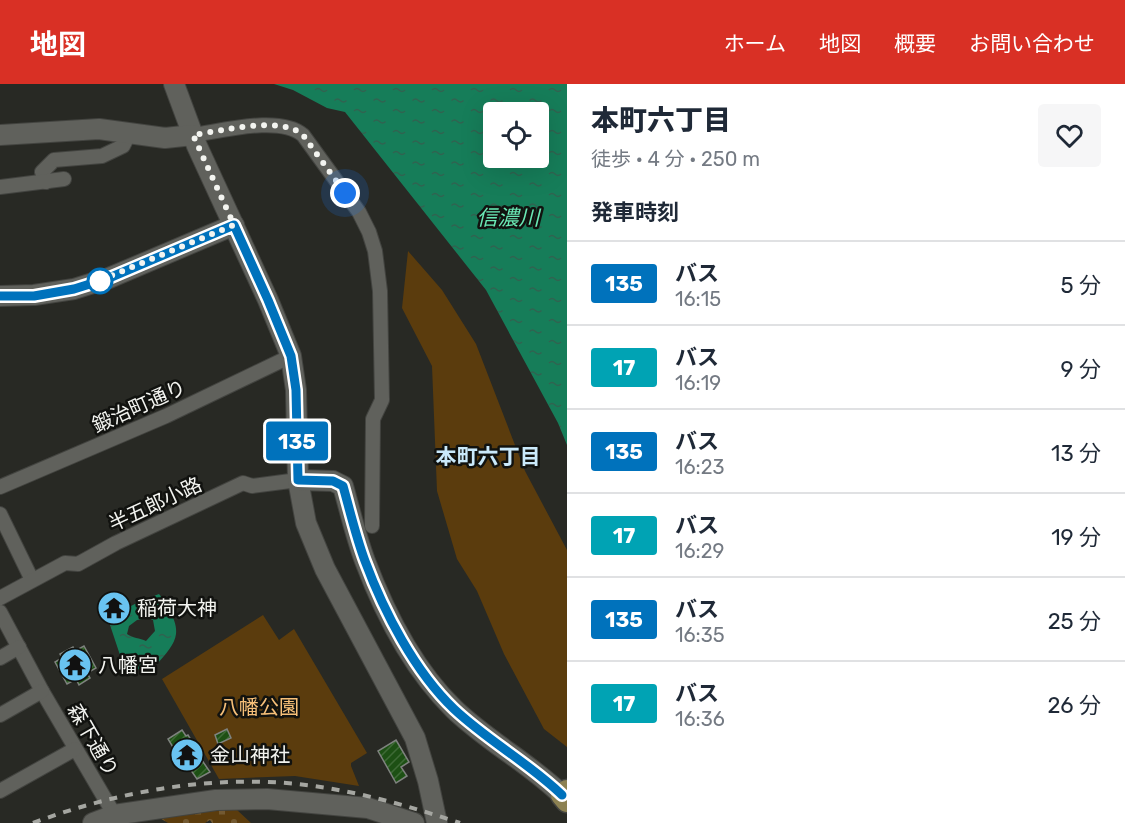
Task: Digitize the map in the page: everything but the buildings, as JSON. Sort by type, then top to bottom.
[{"type":"street","points":[[174,84],[190,127],[291,356],[296,390],[298,480],[306,524],[312,542],[415,738],[426,772],[437,823]]},
{"type":"street","points":[[0,135],[99,129],[165,138],[190,127],[287,126],[297,129],[303,135],[359,212],[369,231],[375,250],[380,291],[382,400],[373,419],[372,526]]},
{"type":"street","points":[[46,182],[42,172],[54,160],[102,156],[123,146],[129,134]]},
{"type":"street","points":[[0,187],[64,179]]},
{"type":"street","points":[[0,296],[34,296],[74,289],[109,278],[234,225]]},
{"type":"street","name":"鍛治町通り","points":[[0,487],[166,417],[291,356]]},
{"type":"street","points":[[298,480],[333,481],[343,486],[365,561],[392,618],[430,683],[456,711],[565,796]]},
{"type":"street","name":"半五郎小路","points":[[32,580],[65,563],[78,564],[116,543],[243,483],[252,486],[298,480]]},
{"type":"street","points":[[0,514],[32,580],[0,598]]},
{"type":"street","name":"森下通り","points":[[0,612],[42,691],[117,819]]},
{"type":"street","points":[[0,658],[19,647]]},
{"type":"street","points":[[0,715],[42,691]]},
{"type":"street","points":[[0,791],[75,749]]},
{"type":"street","points":[[93,823],[216,800],[267,799],[368,808],[414,823]]},
{"type":"green space","points":[[408,251],[442,290],[476,344],[525,471],[567,550],[567,747],[544,729],[504,654],[477,591],[457,559],[437,491],[432,366],[402,308]]},
{"type":"green space","name":"八幡公園","points":[[263,615],[279,640],[294,629],[367,753],[351,763],[359,786],[295,776],[219,779],[162,679]]},
{"type":"green space","points":[[223,805],[237,810],[251,823],[212,823],[210,820],[205,823],[168,823],[153,814]]},
{"type":"water","name":"信濃川","points":[[274,84],[567,84],[567,445],[558,423],[486,290],[345,112],[327,108],[293,90]]},
{"type":"water","points":[[159,594],[168,607],[175,624],[174,642],[158,663],[149,662],[133,673],[120,655],[110,625],[125,610]],"holes":[[[148,618],[153,620],[155,631],[146,641],[127,634],[129,626],[137,620]]]},
{"type":"railway","points":[[33,823],[66,811],[136,793],[207,783],[243,782],[314,786],[351,792],[460,823]]},
{"type":"bus line","name":"135","points":[[0,296],[34,296],[74,289],[109,278],[234,225],[291,356],[296,390],[298,480],[333,481],[343,486],[365,561],[404,642],[430,683],[456,711],[562,795]]},
{"type":"place","name":"稲荷大神","points":[[114,608]]},
{"type":"place","name":"八幡宮","points":[[75,665]]},
{"type":"place","name":"金山神社","points":[[187,755]]},
{"type":"district","name":"本町六丁目","points":[[488,456]]},
{"type":"route","points":[[100,281],[91,284],[234,225],[193,135],[257,126],[287,126],[297,129],[345,193]]}]
